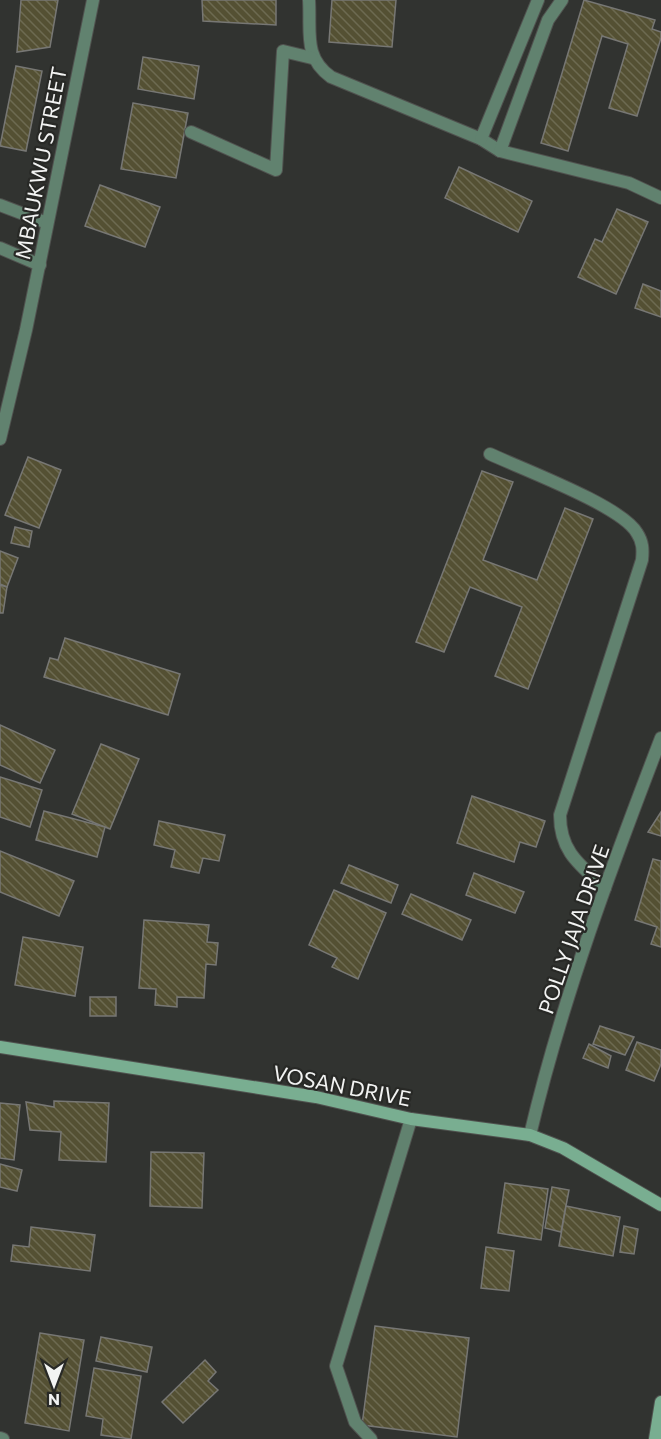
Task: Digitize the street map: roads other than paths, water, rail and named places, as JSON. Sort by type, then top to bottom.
[{"type":"street","name":"MBAUKWU STREET","points":[[0,439],[40,266],[93,0]]},
{"type":"street","points":[[309,0],[312,58],[319,69],[331,77],[357,90],[481,139],[500,151],[629,183],[661,198]]},
{"type":"street","points":[[481,139],[538,0]]},
{"type":"street","points":[[500,151],[549,20],[562,0]]},
{"type":"street","points":[[190,132],[276,170],[283,51],[312,58]]},
{"type":"street","points":[[0,205],[47,223]]},
{"type":"street","points":[[0,248],[40,266]]},
{"type":"street","points":[[490,454],[620,514],[637,532],[643,547],[638,572],[560,815],[560,828],[570,855],[605,888]]},
{"type":"street","name":"POLLY JAJA DRIVE","points":[[530,1135],[547,1063],[605,888],[661,738]]},
{"type":"street","name":"VOSAN DRIVE","points":[[0,1047],[316,1097],[411,1119],[530,1135],[562,1148],[661,1205]]},
{"type":"street","points":[[371,1439],[356,1422],[336,1366],[411,1119]]},
{"type":"street","points":[[655,1439],[661,1402]]}]
